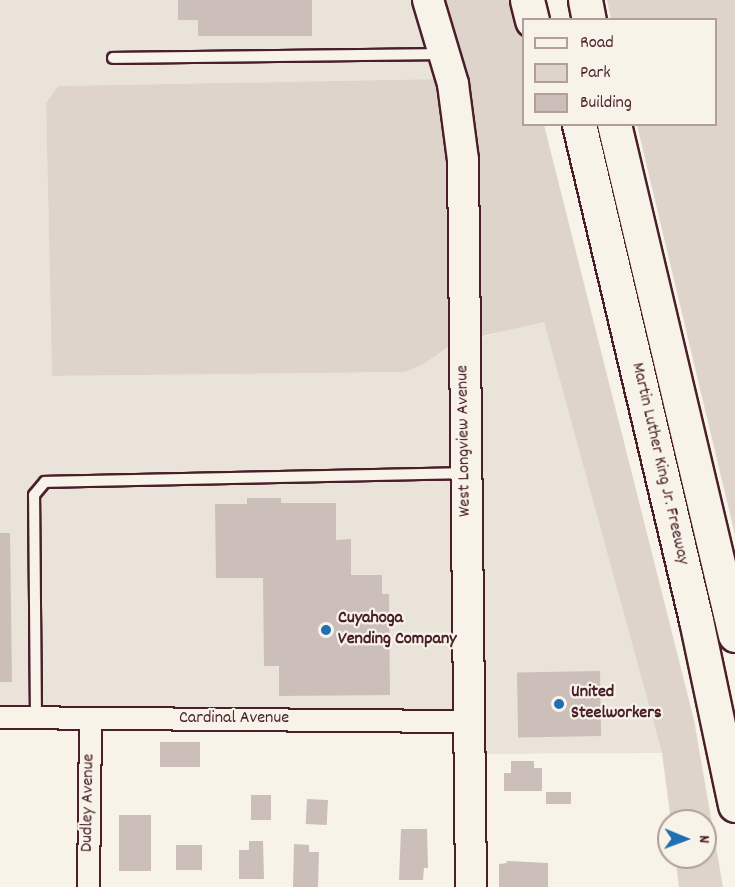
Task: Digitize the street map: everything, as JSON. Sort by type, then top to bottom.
[{"type":"highway","points":[[527,0],[532,18]]},
{"type":"highway","points":[[550,0],[554,18]]},
{"type":"highway","points":[[585,0],[589,18]]},
{"type":"highway","points":[[559,126],[575,189],[649,422]]},
{"type":"highway","name":"Martin Luther King Jr. Freeway","points":[[579,126],[696,620],[735,805]]},
{"type":"highway","name":"Martin Luther King Jr. Freeway","points":[[614,126],[735,635]]},
{"type":"street","name":"West Longview Avenue","points":[[428,0],[444,54],[460,124],[463,160],[471,887]]},
{"type":"street","name":"Cardinal Avenue","points":[[0,717],[468,721]]},
{"type":"street","name":"Dudley Avenue","points":[[88,887],[90,718]]},
{"type":"lane","points":[[114,58],[444,54]]},
{"type":"lane","points":[[36,718],[34,495],[45,482],[465,473]]},
{"type":"shaded area","points":[[0,0],[412,0],[437,79],[58,86],[46,103],[52,376],[405,372],[424,364],[451,345],[544,321],[662,753],[482,754],[482,710],[248,713],[0,710]]},
{"type":"green space","points":[[443,0],[514,0],[522,35],[522,126],[544,126],[694,720],[709,809],[669,809],[662,753],[544,322],[478,337]]},
{"type":"green space","points":[[607,0],[735,0],[735,535],[637,126],[717,126],[717,18],[611,18]]},
{"type":"green space","points":[[437,79],[447,151],[451,345],[424,364],[405,372],[52,376],[46,103],[58,86]]},
{"type":"green space","points":[[717,852],[723,887],[679,887],[677,869],[717,869]]},
{"type":"building","points":[[178,0],[312,0],[312,36],[198,36],[198,20],[178,20]]},
{"type":"building","name":"Cuyahoga Vending Company","points":[[247,498],[281,498],[281,503],[336,503],[336,540],[351,539],[351,575],[382,575],[382,594],[389,594],[390,695],[279,696],[279,666],[264,666],[263,578],[216,578],[215,504],[247,504]]},
{"type":"building","points":[[0,533],[10,533],[12,682],[0,682]]},
{"type":"building","name":"United Steelworkers","points":[[600,671],[601,736],[518,737],[517,672]]},
{"type":"building","points":[[160,742],[200,742],[200,767],[160,767]]},
{"type":"building","points":[[511,761],[534,761],[534,768],[542,768],[542,791],[504,791],[504,773],[511,773]]},
{"type":"building","points":[[546,792],[571,792],[571,804],[546,804]]},
{"type":"building","points":[[251,795],[271,795],[271,820],[251,820]]},
{"type":"building","points":[[307,799],[328,800],[327,825],[306,824]]},
{"type":"building","points":[[119,815],[151,815],[151,871],[119,871]]},
{"type":"building","points":[[401,829],[427,829],[428,868],[424,868],[423,880],[399,880]]},
{"type":"building","points":[[249,841],[263,841],[264,879],[239,879],[239,850],[249,850]]},
{"type":"building","points":[[294,844],[309,845],[309,852],[319,852],[318,887],[293,887]]},
{"type":"building","points":[[176,845],[202,845],[202,870],[176,870]]},
{"type":"building","points":[[506,861],[548,863],[548,887],[499,887],[499,864],[507,863]]},
{"type":"place","name":"Cuyahoga Vending Company","points":[[326,630]]},
{"type":"place","name":"United Steelworkers","points":[[559,704]]}]
